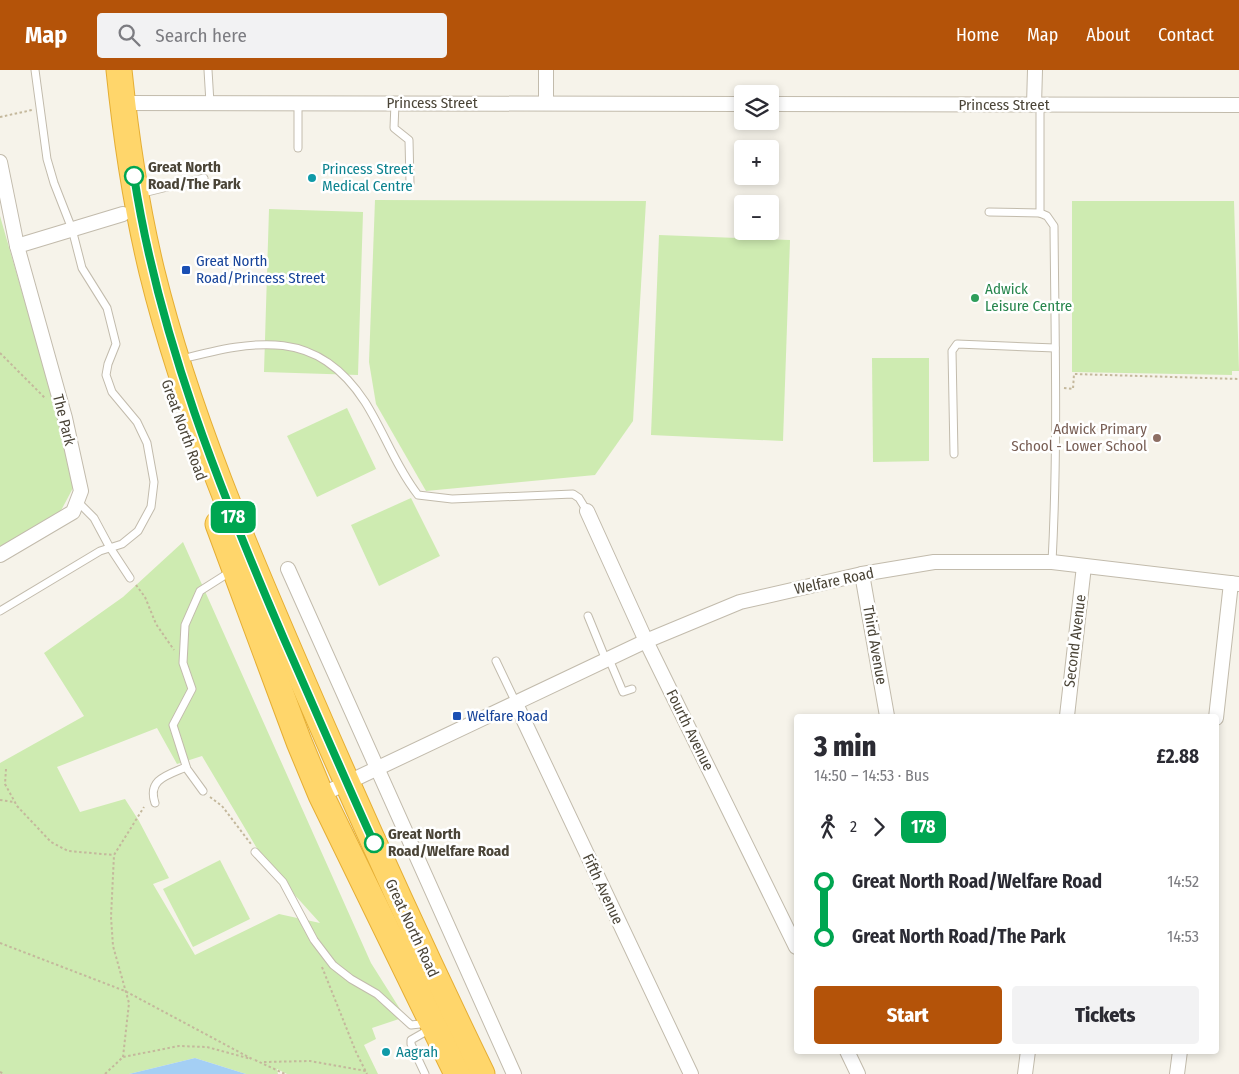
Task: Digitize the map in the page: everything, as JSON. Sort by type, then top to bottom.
[{"type":"highway","name":"Great North Road","points":[[103,70],[114,162],[152,272],[198,425],[229,509],[346,783],[412,929],[482,1074]]},
{"type":"highway","name":"Great North Road","points":[[119,70],[130,204],[151,334],[182,428],[298,742],[393,955],[457,1074]]},
{"type":"street","points":[[546,70],[546,103]]},
{"type":"street","points":[[1035,70],[1037,105]]},
{"type":"street","name":"Princess Street","points":[[122,103],[734,104]]},
{"type":"street","name":"Princess Street","points":[[779,104],[1239,105]]},
{"type":"street","name":"The Park","points":[[0,162],[17,246],[65,418],[81,491],[78,501]]},
{"type":"street","points":[[17,246],[72,229],[130,204]]},
{"type":"street","points":[[0,555],[73,512],[78,501]]},
{"type":"street","name":"Fourth Avenue","points":[[587,511],[646,641],[794,943]]},
{"type":"street","name":"Welfare Road","points":[[321,795],[646,641],[740,602],[862,574],[934,562],[1052,562],[1235,583]]},
{"type":"street","name":"Second Avenue","points":[[1067,714],[1084,566]]},
{"type":"street","points":[[288,569],[514,1074]]},
{"type":"street","name":"Third Avenue","points":[[862,574],[887,714]]},
{"type":"street","points":[[1217,714],[1235,583]]},
{"type":"street","name":"Fifth Avenue","points":[[516,704],[691,1074]]},
{"type":"street","points":[[848,1054],[858,1074]]},
{"type":"street","points":[[1026,1074],[1028,1054]]},
{"type":"street","points":[[1177,1074],[1180,1054]]},
{"type":"lane","points":[[0,611],[109,546],[122,544],[138,531],[151,507],[154,482],[147,443],[137,422],[112,392],[106,375],[116,344],[107,308],[82,268],[72,229],[47,159],[35,70]]},
{"type":"lane","points":[[208,70],[210,103]]},
{"type":"lane","points":[[298,103],[298,148]]},
{"type":"lane","points":[[395,103],[394,128],[409,140],[410,183]]},
{"type":"lane","points":[[1037,105],[1040,212]]},
{"type":"lane","points":[[130,204],[204,178]]},
{"type":"lane","points":[[990,212],[1040,212],[1047,216],[1054,226],[1057,386],[1056,477],[1052,562]]},
{"type":"lane","points":[[177,360],[218,350],[258,345],[286,344],[305,349],[336,368],[366,403],[381,434],[418,495],[452,499],[573,494],[579,498],[587,511]]},
{"type":"lane","points":[[954,454],[952,351],[957,344],[1055,348]]},
{"type":"lane","points":[[78,501],[94,518],[109,546],[130,578]]},
{"type":"lane","points":[[203,791],[186,767],[173,725],[192,688],[183,663],[185,625],[200,591],[234,570]]},
{"type":"lane","points":[[588,616],[624,692],[632,689]]},
{"type":"lane","points":[[496,661],[516,704]]},
{"type":"lane","points":[[155,804],[152,793],[155,785],[164,776],[186,767]]},
{"type":"lane","points":[[255,852],[283,882],[320,948],[333,965],[351,979],[377,994],[405,1021],[412,1025],[420,1024]]},
{"type":"lane","points":[[417,1016],[429,1040]]},
{"type":"lane","points":[[425,1032],[411,1040],[425,1074]]},
{"type":"path","points":[[0,117],[41,108]]},
{"type":"path","points":[[0,353],[65,418]]},
{"type":"path","points":[[1057,386],[1073,389],[1074,374],[1239,379]]},
{"type":"path","points":[[130,578],[145,597],[156,624],[183,663]]},
{"type":"path","points":[[6,769],[5,784],[14,802],[51,842],[68,850],[114,855]]},
{"type":"path","points":[[0,775],[6,777]]},
{"type":"path","points":[[203,791],[222,806],[246,836],[255,852]]},
{"type":"path","points":[[0,800],[14,802]]},
{"type":"path","points":[[122,1058],[129,1003],[113,946],[114,855],[144,807]]},
{"type":"path","points":[[0,944],[125,991],[254,1060]]},
{"type":"path","points":[[320,948],[320,962],[366,1073]]},
{"type":"path","points":[[105,1074],[122,1058],[179,1046],[207,1047],[263,1062],[285,1074]]},
{"type":"path","points":[[263,1062],[285,1060],[310,1061],[366,1073]]},
{"type":"path","points":[[0,1072],[4,1074]]},
{"type":"green space","points":[[375,200],[646,201],[633,421],[595,475],[426,491],[376,404],[369,362]]},
{"type":"green space","points":[[1072,201],[1234,201],[1239,371],[1232,371],[1232,375],[1072,372]]},
{"type":"green space","points":[[269,209],[363,212],[358,375],[264,372]]},
{"type":"green space","points":[[0,216],[56,410],[73,488],[57,518],[0,548]]},
{"type":"green space","points":[[659,235],[734,238],[734,240],[790,240],[783,441],[651,435]]},
{"type":"green space","points":[[872,358],[929,358],[929,461],[873,462]]},
{"type":"green space","points":[[347,408],[376,469],[317,497],[287,436]]},
{"type":"green space","points":[[411,498],[440,556],[379,586],[351,525]]},
{"type":"green space","points":[[183,542],[371,963],[405,1017],[372,1028],[376,1039],[364,1045],[378,1074],[287,1074],[277,1069],[278,1074],[246,1074],[195,1058],[129,1074],[0,1074],[0,763],[84,716],[44,653],[123,597]],"holes":[[[157,728],[177,764],[202,756],[265,862],[320,923],[279,914],[195,955],[153,884],[169,878],[139,821],[125,799],[80,812],[57,767]]]},
{"type":"green space","points":[[220,860],[250,919],[193,947],[163,889]]},
{"type":"water","points":[[195,1058],[246,1074],[129,1074]]},
{"type":"bus line","name":"178","points":[[134,176],[140,220],[152,272],[179,368],[198,425],[251,562],[346,783],[374,843]]},
{"type":"place","name":"Great North Road/The Park","points":[[134,176]]},
{"type":"place","name":"Princess Street Medical Centre","points":[[312,178]]},
{"type":"place","name":"Great North Road/Princess Street","points":[[186,270]]},
{"type":"place","name":"Adwick Leisure Centre","points":[[975,298]]},
{"type":"place","name":"Adwick Primary School - Lower School","points":[[1157,438]]},
{"type":"place","name":"Welfare Road","points":[[457,716]]},
{"type":"place","name":"Great North Road/Welfare Road","points":[[374,843]]},
{"type":"place","name":"Aagrah","points":[[386,1052]]}]
